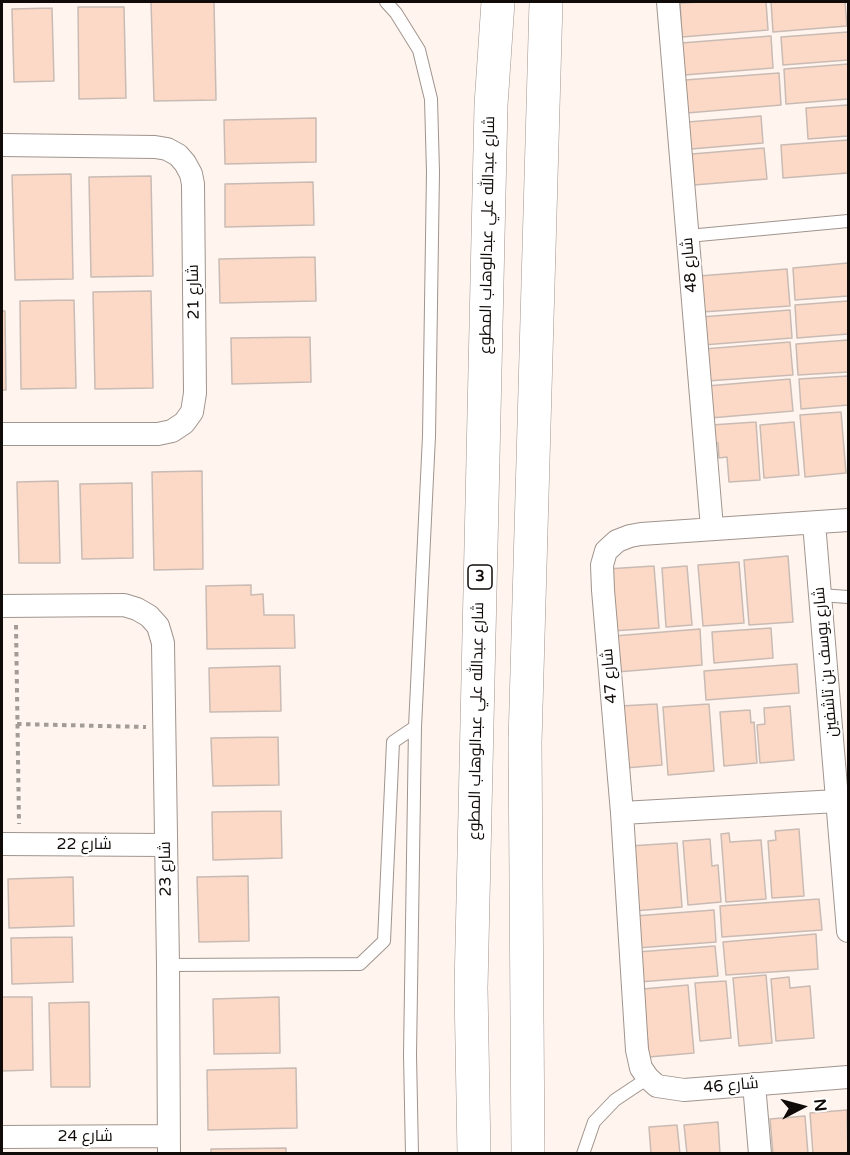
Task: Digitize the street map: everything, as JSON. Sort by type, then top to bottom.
[{"type":"main road","points":[[482,2],[491,105]]},
{"type":"main road","name":"شارع عبدالله علي عبدالوهاب المطوع","points":[[474,1154],[471,988],[491,105],[498,2]]},
{"type":"main road","points":[[528,1154],[525,742],[546,2]]},
{"type":"street","name":"شارع 48","points":[[668,2],[712,528]]},
{"type":"street","name":"شارع 21","points":[[2,146],[155,147],[167,149],[185,162],[193,184],[195,393],[192,412],[184,423],[158,434],[2,434]]},
{"type":"street","name":"شارع 47","points":[[648,1078],[641,1068],[637,1050],[622,813],[603,591],[602,564],[606,551],[617,541],[630,536],[712,528],[849,520]]},
{"type":"street","name":"شارع يوسف بن تاشفين","points":[[814,523],[849,932]]},
{"type":"street","name":"شارع 23","points":[[9,606],[124,605],[149,616],[158,626],[163,643],[169,1145]]},
{"type":"street","points":[[622,813],[837,801]]},
{"type":"street","name":"شارع 22","points":[[10,844],[166,845]]},
{"type":"street","name":"شارع 46","points":[[648,1078],[657,1086],[684,1090],[849,1077]]},
{"type":"street","points":[[754,1084],[760,1154]]},
{"type":"street","name":"شارع 24","points":[[2,1137],[169,1145]]},
{"type":"lane","points":[[386,2],[396,13],[419,50],[431,99],[433,172],[429,436],[415,727],[410,1055],[412,1154]]},
{"type":"lane","points":[[688,236],[849,221]]},
{"type":"lane","points":[[820,595],[849,597]]},
{"type":"lane","points":[[168,965],[360,964],[384,941],[393,742],[415,727]]},
{"type":"lane","points":[[583,1154],[594,1122],[615,1100],[648,1078]]},
{"type":"path","points":[[9,606],[18,724],[10,844]]},
{"type":"path","points":[[18,724],[164,727]]},
{"type":"building","points":[[151,2],[214,2],[216,100],[154,101]]},
{"type":"building","points":[[766,2],[768,30],[682,37],[680,3]]},
{"type":"building","points":[[771,2],[845,2],[847,26],[773,32]]},
{"type":"building","points":[[78,7],[124,7],[126,98],[79,99]]},
{"type":"building","points":[[52,8],[54,81],[14,82],[12,9]]},
{"type":"building","points":[[848,32],[848,60],[783,65],[781,37]]},
{"type":"building","points":[[771,36],[773,68],[684,75],[681,43]]},
{"type":"building","points":[[848,64],[848,99],[786,104],[784,69]]},
{"type":"building","points":[[779,73],[781,105],[687,113],[685,80]]},
{"type":"building","points":[[848,105],[848,136],[808,139],[806,108]]},
{"type":"building","points":[[761,116],[763,143],[691,149],[688,122]]},
{"type":"building","points":[[316,118],[316,162],[225,164],[224,120]]},
{"type":"building","points":[[848,140],[848,173],[783,178],[781,145]]},
{"type":"building","points":[[764,148],[767,179],[694,185],[692,154]]},
{"type":"building","points":[[71,174],[73,279],[15,280],[12,175]]},
{"type":"building","points":[[151,176],[153,276],[91,277],[89,177]]},
{"type":"building","points":[[313,182],[314,225],[225,227],[225,184]]},
{"type":"building","points":[[315,257],[316,301],[220,303],[219,259]]},
{"type":"building","points":[[848,263],[848,296],[795,300],[793,268]]},
{"type":"building","points":[[787,269],[790,306],[702,312],[699,276]]},
{"type":"building","points":[[151,291],[153,388],[95,389],[93,292]]},
{"type":"building","points":[[74,300],[76,388],[21,389],[20,301]]},
{"type":"building","points":[[848,301],[848,334],[797,338],[795,305]]},
{"type":"building","points":[[790,310],[792,338],[703,345],[701,317]]},
{"type":"building","points":[[2,311],[5,311],[6,390],[2,390]]},
{"type":"building","points":[[310,337],[311,382],[232,384],[231,338]]},
{"type":"building","points":[[848,340],[848,372],[798,375],[796,344]]},
{"type":"building","points":[[790,342],[793,375],[707,381],[704,349]]},
{"type":"building","points":[[848,376],[848,405],[801,409],[799,379]]},
{"type":"building","points":[[790,379],[793,411],[710,418],[707,386]]},
{"type":"building","points":[[841,412],[846,473],[805,477],[800,415]]},
{"type":"building","points":[[756,422],[760,480],[729,482],[727,457],[719,458],[718,443],[713,443],[711,425]]},
{"type":"building","points":[[794,422],[799,475],[764,478],[760,425]]},
{"type":"building","points":[[202,471],[203,569],[154,570],[152,472]]},
{"type":"building","points":[[58,481],[60,563],[19,563],[17,482]]},
{"type":"building","points":[[132,483],[133,558],[82,559],[80,484]]},
{"type":"building","points":[[788,556],[793,622],[749,625],[744,560]]},
{"type":"building","points":[[739,562],[744,623],[703,626],[698,565]]},
{"type":"building","points":[[654,566],[659,628],[611,631],[606,569]]},
{"type":"building","points":[[687,566],[692,625],[666,627],[662,568]]},
{"type":"building","points":[[251,585],[251,595],[263,594],[264,615],[294,615],[295,648],[207,649],[206,586]]},
{"type":"building","points":[[771,628],[773,658],[714,663],[712,632]]},
{"type":"building","points":[[700,629],[702,665],[617,672],[614,636]]},
{"type":"building","points":[[797,664],[799,693],[706,700],[704,671]]},
{"type":"building","points":[[280,666],[281,711],[210,712],[209,668]]},
{"type":"building","points":[[657,704],[662,765],[625,768],[620,706]]},
{"type":"building","points":[[709,704],[714,771],[668,775],[663,707]]},
{"type":"building","points":[[790,706],[794,760],[760,763],[757,725],[765,724],[764,708]]},
{"type":"building","points":[[750,710],[751,723],[754,722],[757,763],[724,766],[720,712]]},
{"type":"building","points":[[278,737],[279,785],[213,786],[211,738]]},
{"type":"building","points":[[281,811],[282,858],[213,860],[212,812]]},
{"type":"building","points":[[799,829],[804,896],[772,898],[768,841],[776,840],[775,831]]},
{"type":"building","points":[[729,833],[730,842],[761,840],[766,899],[726,902],[721,834]]},
{"type":"building","points":[[710,839],[712,866],[718,865],[721,902],[688,905],[683,841]]},
{"type":"building","points":[[677,843],[682,907],[634,911],[629,846]]},
{"type":"building","points":[[248,876],[249,941],[199,942],[197,877]]},
{"type":"building","points":[[73,877],[74,926],[9,928],[8,879]]},
{"type":"building","points":[[819,899],[822,930],[722,937],[720,906]]},
{"type":"building","points":[[714,910],[716,942],[637,948],[635,916]]},
{"type":"building","points":[[816,934],[818,969],[726,975],[723,942]]},
{"type":"building","points":[[72,937],[73,982],[12,984],[11,938]]},
{"type":"building","points":[[715,946],[718,976],[639,982],[637,952]]},
{"type":"building","points":[[766,975],[772,1043],[739,1046],[733,978]]},
{"type":"building","points":[[789,977],[790,988],[810,986],[814,1038],[776,1041],[771,979]]},
{"type":"building","points":[[726,981],[731,1038],[700,1041],[695,983]]},
{"type":"building","points":[[688,985],[694,1053],[649,1057],[643,989]]},
{"type":"building","points":[[2,997],[32,997],[33,1070],[2,1071]]},
{"type":"building","points":[[279,997],[280,1053],[214,1054],[213,999]]},
{"type":"building","points":[[89,1002],[90,1087],[51,1087],[49,1003]]},
{"type":"building","points":[[296,1068],[297,1128],[208,1130],[207,1070]]},
{"type":"building","points":[[847,1110],[848,1154],[813,1154],[810,1113]]},
{"type":"building","points":[[805,1116],[808,1154],[773,1154],[770,1119]]},
{"type":"building","points":[[718,1122],[720,1154],[687,1154],[684,1125]]},
{"type":"building","points":[[677,1125],[680,1154],[651,1154],[649,1127]]},
{"type":"building","points":[[286,1148],[286,1154],[211,1154],[211,1149]]}]
